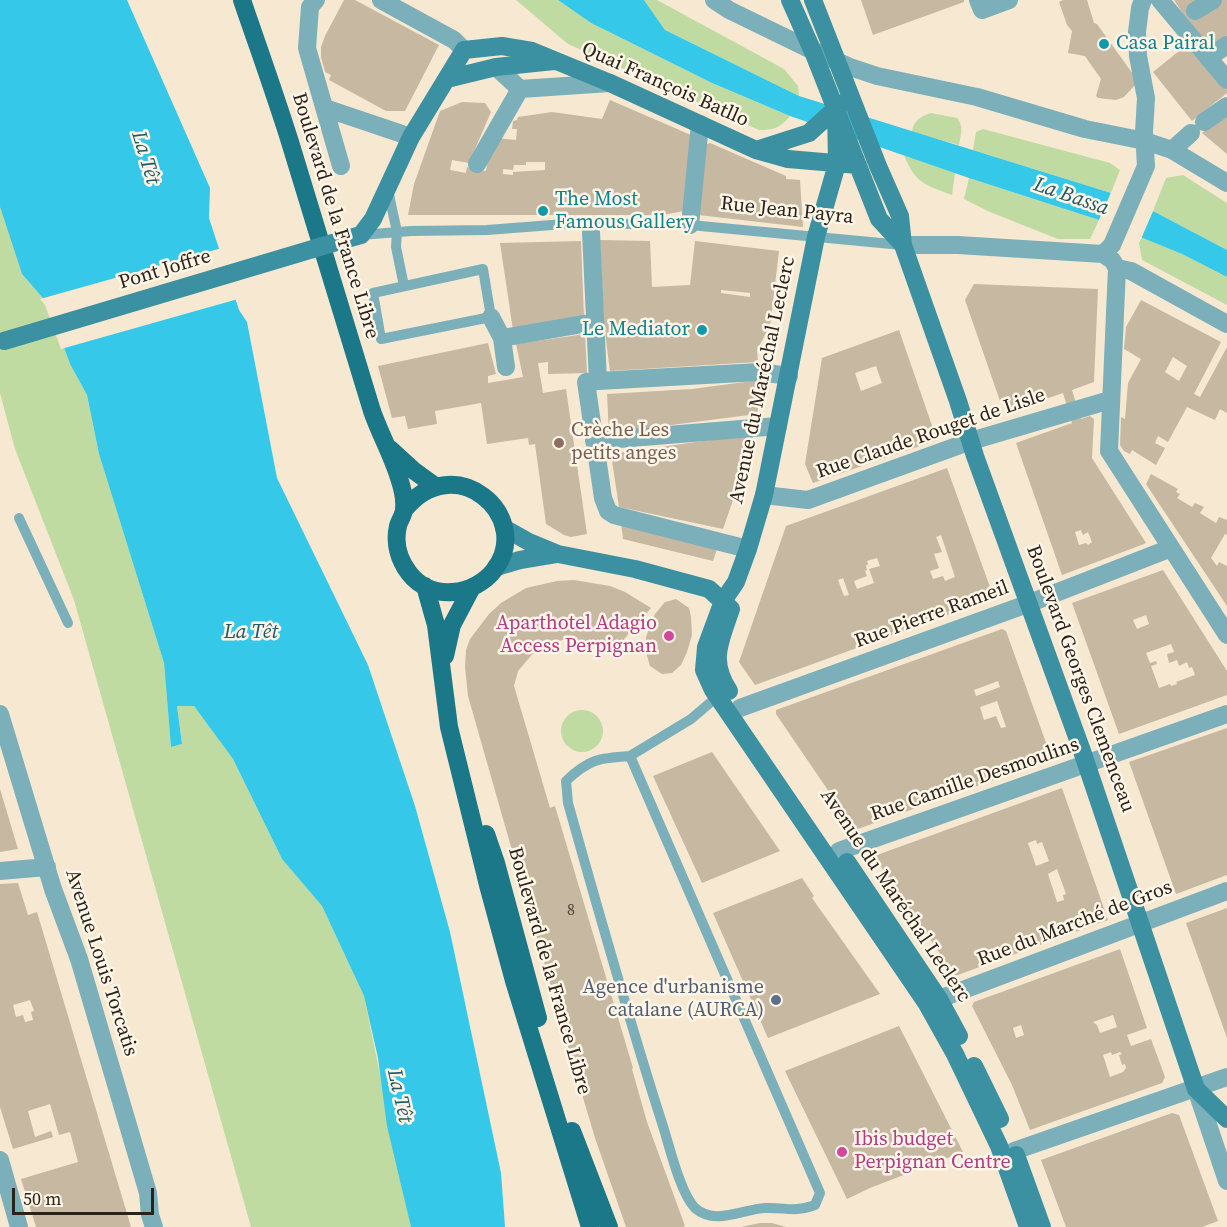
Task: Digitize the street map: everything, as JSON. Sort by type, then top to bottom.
[{"type":"main road","name":"Boulevard de la France Libre","points":[[242,0],[290,140],[364,385],[399,479],[404,510]]},
{"type":"main road","points":[[790,0],[814,53],[849,145],[900,216],[903,245]]},
{"type":"main road","points":[[813,0],[850,94],[849,145]]},
{"type":"main road","name":"Quai François Batllo","points":[[464,50],[502,46],[532,51],[610,82],[756,150],[788,159],[849,145],[879,219],[903,245]]},
{"type":"main road","points":[[379,226],[388,188],[411,137],[464,50]]},
{"type":"main road","name":"Quai François Batllo","points":[[447,80],[496,67],[556,61]]},
{"type":"main road","points":[[836,109],[850,94]]},
{"type":"main road","name":"Quai François Batllo","points":[[756,150],[809,133],[836,109]]},
{"type":"main road","name":"Avenue du Maréchal Leclerc","points":[[735,711],[718,696],[705,670],[706,647],[723,602],[736,582],[764,495],[816,237],[849,145]]},
{"type":"main road","name":"Pont Joffre","points":[[0,342],[343,240],[379,226]]},
{"type":"main road","name":"Boulevard Georges Clemenceau","points":[[903,245],[978,466],[1087,764],[1196,1089],[1227,1119]]},
{"type":"main road","name":"Boulevard de la France Libre","points":[[385,445],[435,486]]},
{"type":"main road","points":[[450,484],[465,486],[479,492],[499,514],[504,528],[502,555],[496,567],[485,580],[471,589],[439,592],[424,586],[411,575],[401,561],[397,544],[398,526],[404,510],[423,491],[435,486],[450,484]]},
{"type":"main road","points":[[504,528],[558,554],[635,569],[709,589],[723,602]]},
{"type":"main road","points":[[496,567],[520,560],[558,554]]},
{"type":"main road","name":"Boulevard de la France Libre","points":[[424,586],[436,625],[449,727],[489,889],[514,981],[591,1227]]},
{"type":"main road","name":"Boulevard de la France Libre","points":[[442,666],[452,625],[471,589]]},
{"type":"main road","name":"Avenue du Maréchal Leclerc","points":[[723,602],[731,609],[717,659],[720,677],[735,711],[933,1001],[955,1053],[1008,1153],[1042,1227]]},
{"type":"main road","name":"Boulevard de la France Libre","points":[[449,727],[496,863],[573,1135],[609,1227]]},
{"type":"main road","name":"Avenue du Maréchal Leclerc","points":[[1008,1153],[1028,1227]]},
{"type":"street","points":[[381,0],[454,40],[464,50]]},
{"type":"street","points":[[715,0],[739,0]]},
{"type":"street","points":[[715,0],[729,10],[838,63],[877,76],[978,97],[1085,129],[1145,141],[1172,150],[1227,183]]},
{"type":"street","points":[[978,0],[982,10],[1009,0]]},
{"type":"street","points":[[1143,0],[1137,32],[1138,56],[1146,98],[1146,166],[1108,250],[1117,268],[1109,451],[1227,634]]},
{"type":"street","points":[[1160,0],[1185,16],[1208,58],[1227,80]]},
{"type":"street","points":[[1185,16],[1213,0]]},
{"type":"street","points":[[311,2],[307,48],[341,166]]},
{"type":"street","points":[[1208,58],[1227,45]]},
{"type":"street","points":[[496,67],[520,89],[610,82]]},
{"type":"street","points":[[850,94],[877,76]]},
{"type":"street","points":[[477,164],[520,89]]},
{"type":"street","points":[[1172,150],[1197,127],[1227,106]]},
{"type":"street","points":[[325,108],[411,137]]},
{"type":"street","points":[[690,225],[700,124]]},
{"type":"street","points":[[591,232],[598,381]]},
{"type":"street","points":[[903,245],[1108,250]]},
{"type":"street","points":[[1117,268],[1131,272],[1227,324]]},
{"type":"street","points":[[491,317],[502,338],[506,367]]},
{"type":"street","points":[[502,338],[595,322]]},
{"type":"street","points":[[748,549],[614,515],[608,511],[603,498],[586,382],[759,372],[789,376]]},
{"type":"street","name":"Rue Claude Rouget de Lisle","points":[[764,495],[808,500],[971,441],[1110,400]]},
{"type":"street","points":[[594,441],[778,426]]},
{"type":"street","name":"Rue Pierre Rameil","points":[[735,711],[1030,603],[1171,548]]},
{"type":"street","name":"Avenue Louis Torcatis","points":[[0,714],[46,867],[79,958],[148,1193],[150,1215],[154,1227]]},
{"type":"street","name":"Rue Camille Desmoulins","points":[[834,854],[1227,714]]},
{"type":"street","points":[[0,871],[46,867]]},
{"type":"street","name":"Rue du Marché de Gros","points":[[933,1001],[1227,891]]},
{"type":"street","points":[[1008,1153],[1227,1077]]},
{"type":"street","points":[[1196,1089],[1227,1181]]},
{"type":"street","points":[[0,1160],[19,1227]]},
{"type":"lane","points":[[388,188],[404,286]]},
{"type":"lane","name":"Rue Jean Payra","points":[[379,226],[396,237],[578,223],[690,225],[903,245]]},
{"type":"lane","points":[[483,269],[491,317],[381,339],[372,293],[404,286],[483,269]]},
{"type":"lane","points":[[19,518],[68,623]]},
{"type":"lane","points":[[630,756],[820,1193],[814,1205],[799,1211],[765,1208],[714,1216],[704,1214],[694,1206],[680,1180],[644,1067],[567,803],[566,781],[581,766],[605,758],[630,756],[692,719],[718,696]]},
{"type":"green space","points":[[516,0],[558,0],[591,23],[712,83],[790,116],[776,127],[759,130],[568,44]]},
{"type":"green space","points":[[644,0],[657,0],[784,69],[798,86],[799,96],[665,30]]},
{"type":"green space","points":[[931,113],[957,118],[961,128],[959,145],[912,132],[918,120]]},
{"type":"green space","points":[[983,129],[1110,163],[1120,170],[1111,193],[973,150],[976,132]]},
{"type":"green space","points":[[904,155],[955,173],[952,195],[922,182],[912,172]]},
{"type":"green space","points":[[1183,175],[1227,203],[1227,250],[1153,211],[1166,178]]},
{"type":"green space","points":[[969,178],[1099,220],[1090,239],[1058,239],[964,199]]},
{"type":"green space","points":[[0,207],[22,274],[48,304],[70,364],[87,395],[99,454],[164,663],[171,747],[182,744],[177,706],[194,706],[233,759],[282,859],[322,906],[364,996],[411,1227],[251,1227],[74,600],[15,449],[0,393]]},
{"type":"green space","points":[[1142,237],[1227,277],[1227,305],[1142,260],[1139,243]]},
{"type":"green space","points":[[582,710],[597,716],[603,731],[597,746],[582,752],[567,746],[561,731],[567,716]]},
{"type":"water","name":"La Têt","points":[[0,0],[127,0],[210,188],[209,218],[239,310],[247,322],[277,478],[368,665],[415,806],[450,932],[501,1173],[505,1227],[411,1227],[387,1126],[378,1058],[364,996],[322,906],[282,859],[233,759],[194,706],[177,706],[182,744],[171,747],[164,663],[99,454],[87,395],[70,364],[48,304],[22,274],[0,207]]},
{"type":"water","name":"La Bassa","points":[[558,0],[644,0],[665,30],[799,96],[1111,193],[1153,211],[1227,250],[1227,277],[1182,254],[1099,220],[790,116],[712,83],[591,23]]},
{"type":"pier","points":[[1112,190],[1154,209],[1141,239],[1098,222]]},
{"type":"pier","points":[[222,248],[238,299],[61,349],[45,305],[40,299]]},
{"type":"building","points":[[344,0],[355,0],[439,45],[405,111],[386,111],[329,80],[331,75],[325,72],[321,47]]},
{"type":"building","points":[[861,0],[964,0],[964,2],[873,35]]},
{"type":"building","points":[[1087,0],[1094,23],[1135,77],[1135,85],[1124,97],[1116,100],[1098,98],[1096,96],[1101,79],[1085,56],[1068,53],[1072,31],[1067,25],[1059,2]]},
{"type":"building","points":[[1174,0],[1227,0],[1227,38],[1213,46],[1205,41],[1189,23]]},
{"type":"building","points":[[1189,43],[1227,90],[1227,93],[1192,121],[1153,72]]},
{"type":"building","points":[[610,100],[691,135],[684,211],[662,215],[408,215],[414,184],[440,111],[462,102],[485,103],[491,112],[469,163],[452,160],[450,170],[466,173],[467,167],[486,171],[490,147],[496,138],[516,140],[517,129],[512,129],[513,121],[518,117],[552,112],[602,119]],"holes":[[[526,162],[545,162],[545,170],[513,172],[513,175],[503,174],[503,169],[513,170],[514,165],[526,165]]]},
{"type":"building","points":[[1227,115],[1227,154],[1202,133]]},
{"type":"building","points":[[710,143],[786,176],[786,179],[800,180],[803,227],[698,215],[704,145]]},
{"type":"building","points":[[600,240],[650,241],[652,287],[690,285],[695,241],[779,251],[770,326],[757,350],[758,362],[610,371],[604,325]],"holes":[[[721,290],[750,293],[750,297],[721,293]]]},
{"type":"building","points":[[581,241],[584,317],[513,330],[500,243]]},
{"type":"building","points":[[974,284],[1098,289],[1094,382],[1072,390],[1081,419],[1090,416],[1094,419],[1092,458],[1146,543],[1062,575],[1016,443],[1072,423],[1063,393],[1011,411],[1007,399],[1000,401],[965,300]],"holes":[[[1081,530],[1083,535],[1088,532],[1092,542],[1088,545],[1086,543],[1079,545],[1075,532]]]},
{"type":"building","points":[[1141,300],[1221,342],[1194,394],[1200,397],[1227,347],[1227,413],[1220,409],[1215,420],[1187,407],[1168,442],[1158,436],[1155,443],[1165,448],[1156,465],[1132,450],[1130,454],[1124,451],[1120,445],[1121,417],[1125,419],[1128,383],[1141,359],[1124,349],[1126,327]],"holes":[[[1173,357],[1187,366],[1179,381],[1165,372]]]},
{"type":"building","points":[[899,330],[937,440],[813,483],[805,464],[822,358]],"holes":[[[876,366],[882,383],[861,391],[855,373]]]},
{"type":"building","points":[[585,334],[587,373],[548,374],[548,362],[538,363],[543,393],[566,389],[587,534],[571,537],[546,524],[535,444],[529,445],[528,438],[487,444],[481,403],[435,411],[437,424],[408,429],[405,416],[392,418],[378,366],[488,343],[496,374],[488,376],[488,383],[523,377],[516,344]]},
{"type":"building","points":[[760,380],[762,388],[757,414],[609,433],[607,394],[692,389]]},
{"type":"building","points":[[753,434],[752,445],[723,529],[619,507],[611,454]]},
{"type":"building","points":[[947,468],[994,598],[755,685],[739,662],[786,526]],"holes":[[[941,535],[955,577],[945,581],[943,576],[933,579],[930,571],[939,568],[934,554],[942,552],[936,537]],[[877,558],[880,566],[869,569],[874,583],[857,589],[854,581],[867,576],[865,571],[867,561]],[[843,578],[849,595],[844,596],[838,580]]]},
{"type":"building","points":[[1151,474],[1178,489],[1176,492],[1180,494],[1177,498],[1192,507],[1195,503],[1204,507],[1200,513],[1216,523],[1219,517],[1227,520],[1227,535],[1225,534],[1211,558],[1217,566],[1219,562],[1227,566],[1227,606],[1146,484]]},
{"type":"building","points":[[621,523],[719,543],[713,561],[623,539]]},
{"type":"building","points":[[1163,570],[1227,671],[1227,695],[1119,734],[1072,603]],"holes":[[[1146,615],[1149,624],[1137,629],[1133,620]],[[1171,644],[1174,652],[1167,654],[1169,663],[1177,660],[1179,666],[1187,662],[1195,675],[1176,682],[1177,684],[1159,688],[1151,666],[1157,664],[1156,661],[1150,663],[1146,653]]]},
{"type":"building","points":[[574,580],[610,586],[625,592],[651,608],[612,653],[591,643],[575,639],[562,640],[535,651],[518,671],[514,686],[550,808],[555,806],[647,1122],[685,1226],[683,1227],[626,1227],[595,1138],[468,696],[466,650],[470,639],[489,614],[501,603],[526,588],[557,581]]},
{"type":"building","name":"Aparthotel Adagio Access Perpignan","points":[[676,599],[689,608],[692,635],[681,665],[672,673],[662,674],[650,666],[646,637],[655,614],[665,602]]},
{"type":"building","points":[[1002,629],[1006,631],[1050,754],[1049,760],[855,830],[776,714],[776,710]],"holes":[[[998,681],[1000,687],[976,696],[974,690]],[[997,701],[1006,727],[1001,728],[996,716],[984,720],[980,707]]]},
{"type":"building","points":[[1227,728],[1227,875],[1176,894],[1129,762]]},
{"type":"building","points":[[712,752],[780,851],[702,883],[653,776]]},
{"type":"building","points":[[1062,788],[1108,920],[955,976],[877,861],[877,855]],"holes":[[[1036,840],[1037,844],[1042,842],[1049,861],[1036,866],[1028,843]],[[1057,869],[1066,894],[1063,895],[1064,900],[1057,902],[1048,874]]]},
{"type":"building","points":[[0,789],[18,849],[0,852]]},
{"type":"building","points":[[802,878],[814,896],[812,898],[880,994],[768,1038],[713,913]]},
{"type":"building","points":[[18,883],[28,915],[37,912],[131,1227],[36,1227],[21,1179],[78,1162],[70,1132],[59,1135],[50,1104],[28,1111],[35,1137],[51,1131],[53,1137],[13,1149],[0,1107],[0,884]],"holes":[[[30,1000],[34,1011],[31,1012],[33,1020],[25,1022],[23,1015],[16,1017],[13,1005]]]},
{"type":"building","points":[[1227,908],[1227,1038],[1186,923]]},
{"type":"building","points":[[1120,949],[1147,1028],[1127,1035],[1131,1046],[1151,1039],[1165,1077],[1162,1083],[1030,1130],[1012,1085],[972,1006],[974,1002]],"holes":[[[1113,1015],[1117,1027],[1100,1033],[1093,1022]],[[1021,1025],[1024,1035],[1016,1038],[1013,1028]],[[1120,1052],[1122,1065],[1125,1064],[1126,1068],[1123,1072],[1110,1077],[1103,1055]]]},
{"type":"building","points":[[899,1026],[963,1152],[847,1199],[785,1071]]},
{"type":"building","points":[[1172,1113],[1179,1115],[1218,1221],[1202,1227],[1066,1227],[1041,1160]]},
{"type":"building","points":[[772,1223],[786,1227],[741,1227]]},
{"type":"place","name":"Casa Pairal","points":[[1104,44]]},
{"type":"place","name":"The Most Famous Gallery","points":[[543,211]]},
{"type":"place","name":"Le Mediator","points":[[702,330]]},
{"type":"place","name":"Crèche Les petits anges","points":[[559,443]]},
{"type":"place","name":"Aparthotel Adagio Access Perpignan","points":[[669,636]]},
{"type":"place","name":"Agence d'urbanisme catalane (AURCA)","points":[[776,1000]]},
{"type":"place","name":"Ibis budget Perpignan Centre","points":[[842,1152]]}]
